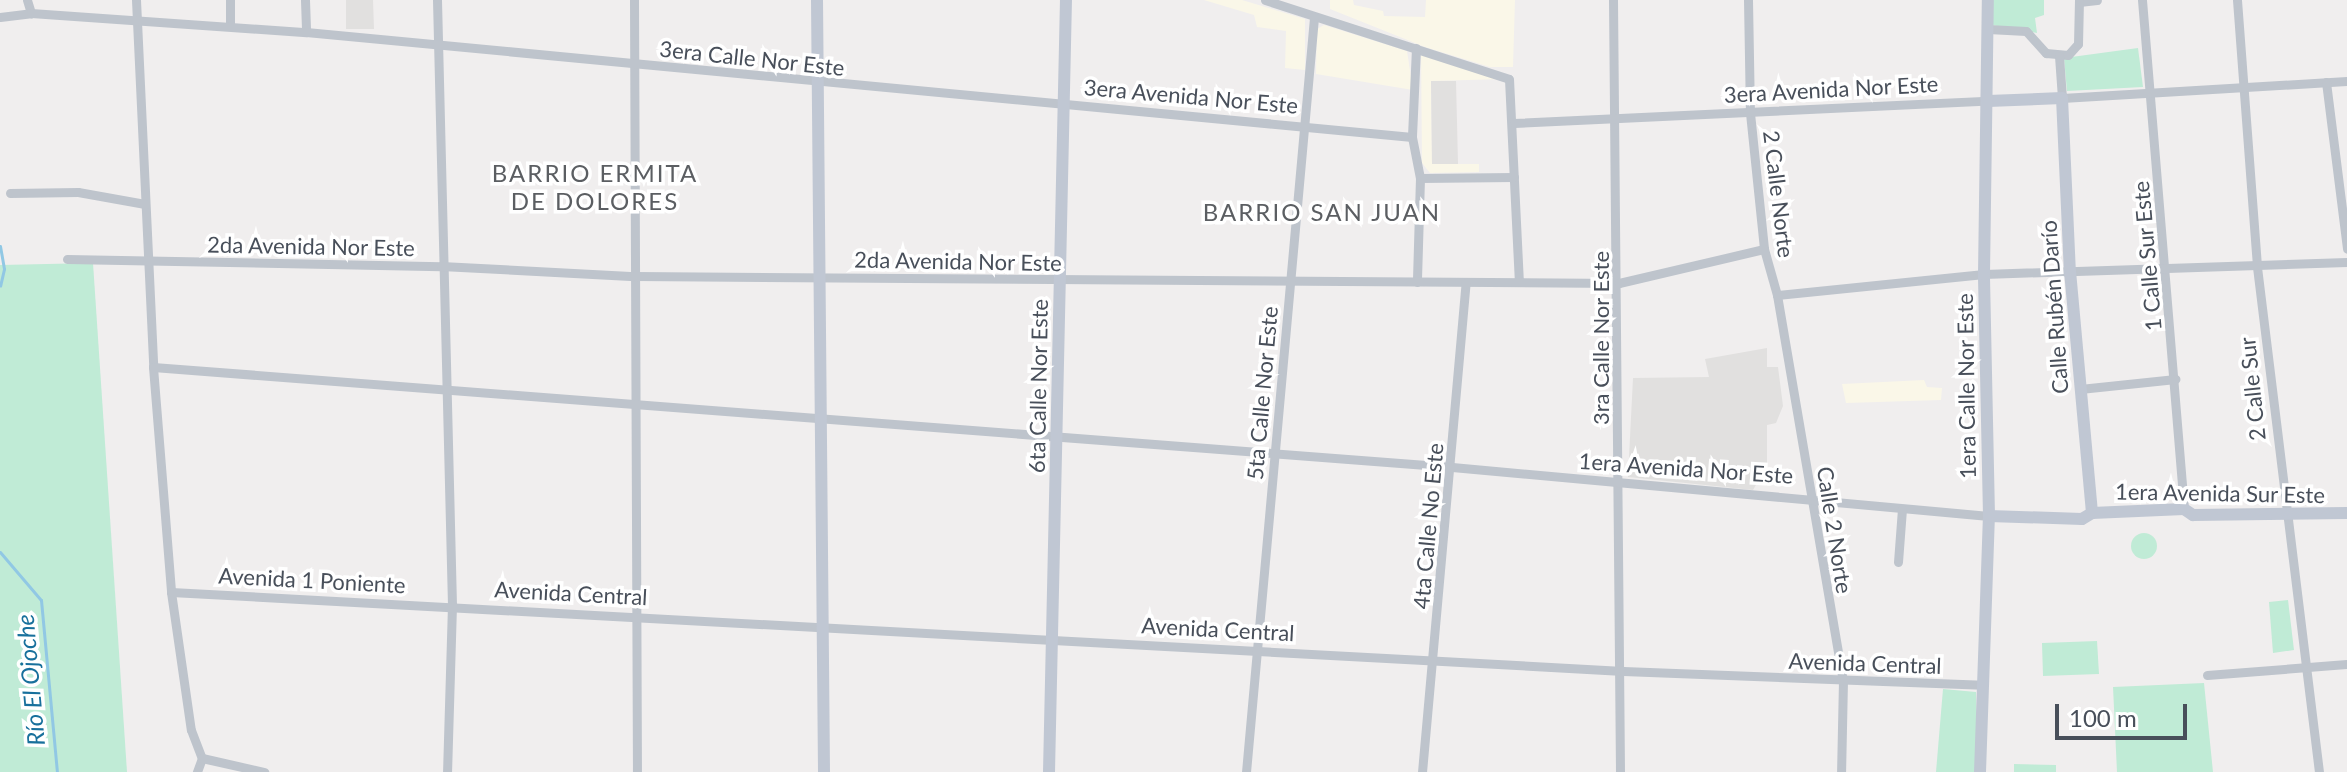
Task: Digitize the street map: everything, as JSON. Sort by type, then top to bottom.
[{"type":"street","points":[[27,0],[31,13]]},
{"type":"street","points":[[136,0],[153,367],[171,592],[191,730],[202,758],[197,772]]},
{"type":"street","points":[[230,0],[230,26]]},
{"type":"street","points":[[305,0],[306,32]]},
{"type":"street","points":[[437,0],[441,266],[452,605],[447,772]]},
{"type":"street","points":[[634,0],[637,772]]},
{"type":"street","points":[[817,0],[824,772]]},
{"type":"street","name":"6ta Calle Nor Este","points":[[1049,772],[1066,0]]},
{"type":"street","points":[[1265,0],[1509,79],[1514,123],[1519,282]]},
{"type":"street","name":"3ra Calle Nor Este","points":[[1613,0],[1623,671],[1620,772]]},
{"type":"street","name":"2 Calle Norte","points":[[1748,0],[1750,113],[1764,249],[1777,295]]},
{"type":"street","name":"1era Calle Nor Este","points":[[1980,772],[1989,516],[1984,274],[1988,0]]},
{"type":"street","points":[[1988,29],[2026,31],[2046,53],[2059,56],[2075,51],[2078,44],[2079,1],[2097,0]]},
{"type":"street","name":"1 Calle Sur Este","points":[[2142,0],[2184,509]]},
{"type":"street","name":"2 Calle Sur","points":[[2237,0],[2246,86],[2257,267],[2284,517],[2319,772]]},
{"type":"street","points":[[2,19],[31,13],[136,18],[437,45]]},
{"type":"street","name":"5ta Calle Nor Este","points":[[1246,772],[1314,17]]},
{"type":"street","name":"3era Calle Nor Este","points":[[437,45],[1063,106]]},
{"type":"street","points":[[1416,48],[1412,137],[1420,178],[1417,282]]},
{"type":"street","points":[[2059,56],[2062,98]]},
{"type":"street","name":"3era Avenida Nor Este","points":[[1514,123],[2062,98],[2347,81]]},
{"type":"street","points":[[2326,82],[2347,249]]},
{"type":"street","name":"Calle Rubén Darío","points":[[2062,98],[2070,271],[2092,513]]},
{"type":"street","name":"3era Avenida Nor Este","points":[[1063,106],[1412,137]]},
{"type":"street","points":[[1420,178],[1514,177]]},
{"type":"street","points":[[10,193],[78,192],[145,204]]},
{"type":"street","name":"2da Avenida Nor Este","points":[[67,259],[441,266],[635,276],[1290,284],[1619,283],[1764,249]]},
{"type":"street","points":[[1777,295],[1984,274],[2347,262]]},
{"type":"street","name":"4ta Calle No Este","points":[[1422,772],[1452,467],[1466,283]]},
{"type":"street","name":"Calle 2 Norte","points":[[1777,295],[1843,680],[1841,772]]},
{"type":"street","points":[[153,367],[1275,454]]},
{"type":"street","points":[[2080,389],[2175,379]]},
{"type":"street","name":"1era Avenida Nor Este","points":[[1275,454],[1812,498],[1989,516],[2082,519],[2092,513]]},
{"type":"street","points":[[1898,562],[1902,509]]},
{"type":"street","name":"1era Avenida Sur Este","points":[[2092,513],[2184,509],[2193,515],[2284,517],[2347,513]]},
{"type":"street","name":"Avenida 1 Poniente","points":[[171,592],[452,605]]},
{"type":"street","name":"Avenida Central","points":[[452,605],[1623,671],[1982,685]]},
{"type":"street","points":[[2207,675],[2347,664]]},
{"type":"street","points":[[202,758],[264,772]]},
{"type":"shaded area","points":[[346,0],[373,0],[374,29],[346,29]]},
{"type":"shaded area","points":[[1204,0],[1242,0],[1305,19],[1305,70],[1285,68],[1286,31],[1257,27],[1254,15]]},
{"type":"shaded area","points":[[1330,0],[1353,0],[1354,5],[1383,11],[1384,16],[1425,17],[1426,0],[1515,0],[1513,67],[1490,67],[1425,47],[1330,9]]},
{"type":"shaded area","points":[[1324,25],[1407,51],[1413,90],[1316,74],[1317,29]]},
{"type":"shaded area","points":[[1421,50],[1505,79],[1431,81],[1432,164],[1479,164],[1479,172],[1430,173],[1422,163]]},
{"type":"shaded area","points":[[1431,81],[1456,81],[1458,164],[1432,164]]},
{"type":"shaded area","points":[[1767,348],[1767,367],[1778,367],[1783,406],[1776,423],[1767,425],[1767,466],[1753,490],[1628,477],[1633,378],[1709,377],[1705,359]]},
{"type":"shaded area","points":[[1924,380],[1927,387],[1942,388],[1941,400],[1846,403],[1842,384]]},
{"type":"green space","points":[[1992,0],[2044,0],[2044,15],[2035,18],[2037,33],[1992,25]]},
{"type":"green space","points":[[2138,48],[2143,87],[2067,91],[2064,58]]},
{"type":"green space","points":[[93,263],[127,772],[0,772],[0,265]]},
{"type":"green space","points":[[2144,533],[2153,537],[2157,546],[2153,555],[2144,559],[2135,555],[2131,546],[2135,537]]},
{"type":"green space","points":[[2288,600],[2294,650],[2273,653],[2269,602]]},
{"type":"green space","points":[[2097,641],[2099,674],[2043,676],[2042,643]]},
{"type":"green space","points":[[2204,683],[2213,772],[2117,772],[2113,687]]},
{"type":"green space","points":[[1943,689],[1976,692],[1978,772],[1936,772]]},
{"type":"green space","points":[[2014,764],[2056,765],[2056,772],[2014,772]]},
{"type":"waterway","name":"Río El Ojoche","points":[[0,246],[4,269],[0,286]]},
{"type":"waterway","name":"Río El Ojoche","points":[[0,552],[41,600],[57,772]]},
{"type":"district","name":"BARRIO ERMITA DE DOLORES","points":[[595,187]]},
{"type":"district","name":"BARRIO SAN JUAN","points":[[1322,212]]}]
